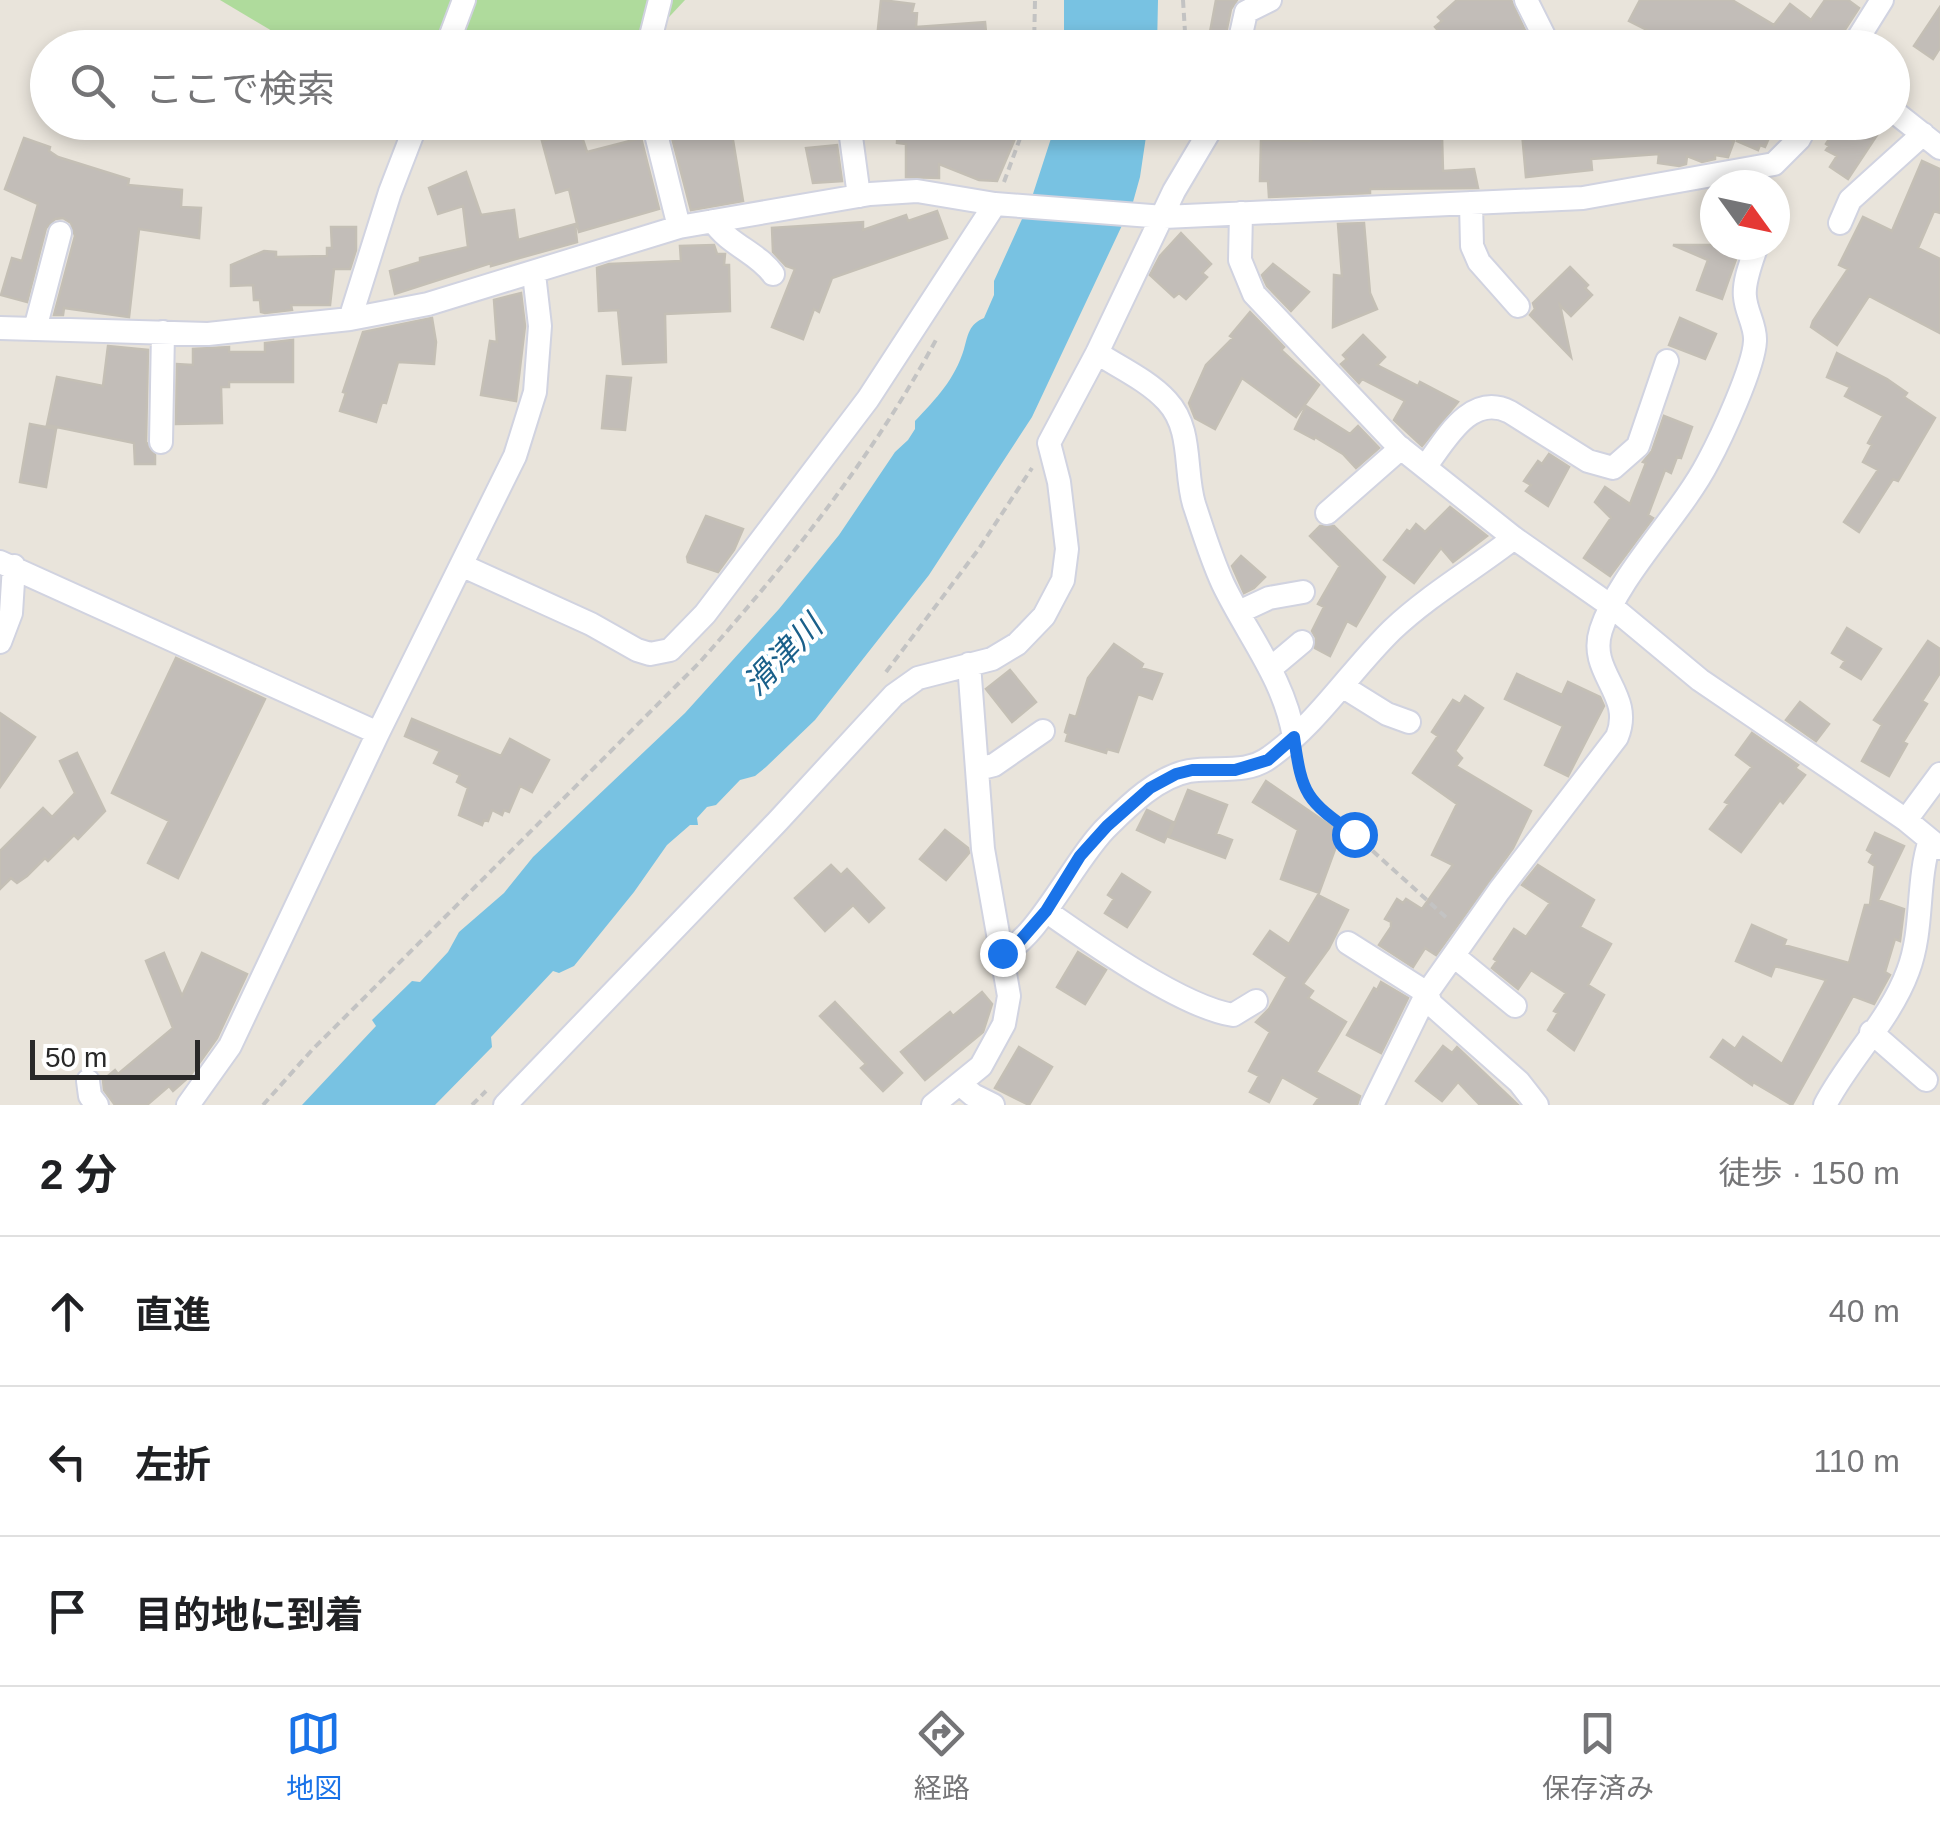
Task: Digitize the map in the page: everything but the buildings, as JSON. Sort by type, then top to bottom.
[{"type":"street","points":[[453,30],[464,0]]},
{"type":"street","points":[[652,30],[660,0]]},
{"type":"street","points":[[1242,30],[1246,12],[1270,0]]},
{"type":"street","points":[[1526,0],[1541,30]]},
{"type":"street","points":[[1863,30],[1882,0]]},
{"type":"street","points":[[1840,223],[1850,200],[1932,141],[1910,124]]},
{"type":"street","points":[[350,319],[410,140]]},
{"type":"street","points":[[657,140],[678,227]]},
{"type":"street","points":[[851,140],[859,196]]},
{"type":"street","points":[[495,1098],[778,822],[894,696],[918,678],[992,659],[1017,644],[1044,616],[1063,580],[1066,549],[1059,482],[1048,443],[1097,353],[1160,217],[1204,140]]},
{"type":"street","points":[[1777,170],[1798,140]]},
{"type":"street","points":[[0,328],[208,334],[350,319],[428,304],[678,227],[859,196],[917,191],[1000,204],[1160,217],[1583,198],[1700,184]]},
{"type":"street","points":[[1471,203],[1472,246],[1479,262],[1518,306]]},
{"type":"street","points":[[461,564],[591,624],[637,650],[650,654],[670,650],[705,614],[868,400],[1000,204]]},
{"type":"street","points":[[1241,213],[1240,260],[1254,294],[1401,448],[1514,538],[1611,606],[1700,680],[1906,820],[1935,844],[1924,859],[1919,933],[1906,976],[1826,1105]]},
{"type":"street","points":[[713,221],[721,234],[764,261],[774,274]]},
{"type":"street","points":[[35,329],[60,233]]},
{"type":"street","points":[[1372,1105],[1427,994],[1617,738],[1623,722],[1622,706],[1600,665],[1599,634],[1611,606],[1708,463],[1752,358],[1756,338],[1744,295],[1753,260]]},
{"type":"street","points":[[188,1105],[230,1046],[515,456],[535,392],[540,326],[534,274]]},
{"type":"street","points":[[161,442],[163,332]]},
{"type":"street","points":[[1097,353],[1168,401],[1174,412],[1186,443],[1192,498],[1209,550],[1271,668],[1290,714],[1294,737]]},
{"type":"street","points":[[1426,466],[1470,412],[1498,406],[1588,461],[1613,468],[1638,446],[1667,361]]},
{"type":"street","points":[[1327,512],[1401,448]]},
{"type":"street","points":[[1002,953],[1012,950],[1046,911],[1080,856],[1150,788],[1192,770],[1235,770],[1268,760],[1404,620],[1514,538]]},
{"type":"street","points":[[0,642],[11,613],[7,564],[378,733]]},
{"type":"street","points":[[1240,612],[1269,598],[1303,592]]},
{"type":"street","points":[[1271,668],[1302,642]]},
{"type":"street","points":[[933,1105],[981,1066],[1004,1024],[1009,996],[983,849],[970,664]]},
{"type":"street","points":[[1342,686],[1387,714],[1409,722]]},
{"type":"street","points":[[978,769],[994,765],[1043,731]]},
{"type":"street","points":[[1906,820],[1940,774]]},
{"type":"street","points":[[1046,911],[1197,1004],[1233,1014],[1256,1000]]},
{"type":"street","points":[[1348,944],[1427,994],[1430,1004],[1519,1082],[1536,1105]]},
{"type":"street","points":[[1460,946],[1515,1006]]},
{"type":"street","points":[[1871,1032],[1926,1080]]},
{"type":"street","points":[[88,1082],[90,1096],[98,1105]]},
{"type":"street","points":[[960,1084],[973,1096],[993,1105]]},
{"type":"path","points":[[1034,30],[1035,0]]},
{"type":"path","points":[[1183,0],[1185,30]]},
{"type":"path","points":[[1000,204],[1020,140]]},
{"type":"path","points":[[884,674],[978,550],[1048,443]]},
{"type":"path","points":[[1294,737],[1307,796],[1322,812],[1354,834],[1460,946]]},
{"type":"path","points":[[472,1105],[495,1098]]},
{"type":"green space","points":[[220,0],[685,0],[657,30],[270,30]]},
{"type":"water","points":[[1064,0],[1158,0],[1157,30],[1064,30]]},
{"type":"water","name":"滑津川","points":[[1050,140],[1145,140],[1133,202],[1032,417],[929,575],[815,720],[755,776],[740,780],[716,805],[707,807],[697,818],[698,825],[690,825],[667,845],[574,966],[559,973],[553,971],[491,1037],[492,1047],[435,1105],[302,1105],[376,1026],[372,1020],[412,981],[420,982],[448,952],[459,932],[504,893],[533,857],[685,713],[779,609],[839,535],[895,452],[908,440],[915,421],[950,379],[970,330],[984,318],[994,295],[994,281],[1032,197]]},
{"type":"route","points":[[1002,953],[1012,950],[1046,911],[1080,856],[1107,826],[1150,788],[1176,774],[1235,770],[1268,760],[1294,737],[1307,796],[1322,812],[1354,834]]}]
